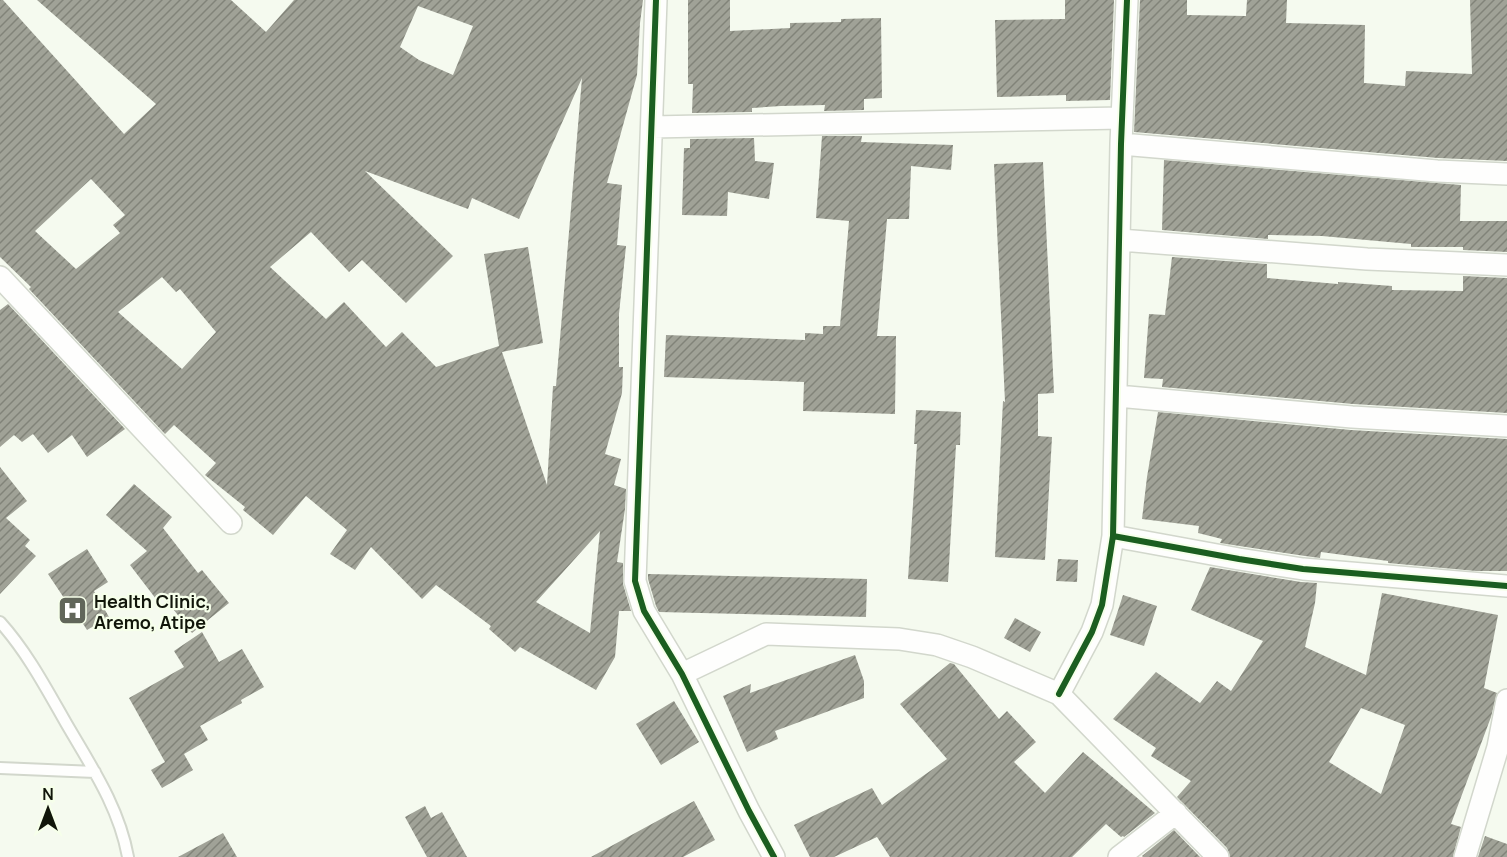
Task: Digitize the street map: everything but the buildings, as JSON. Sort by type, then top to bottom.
[{"type":"street","points":[[657,0],[635,581],[644,611],[682,674],[774,857]]},
{"type":"street","points":[[1059,694],[1092,632],[1102,605],[1113,536],[1121,144],[1127,0]]},
{"type":"street","points":[[652,127],[1122,118]]},
{"type":"street","points":[[1121,144],[1437,171],[1507,174]]},
{"type":"street","points":[[1120,240],[1367,259],[1507,265]]},
{"type":"street","points":[[0,277],[231,523]]},
{"type":"street","points":[[1116,396],[1352,417],[1507,426]]},
{"type":"street","points":[[1113,536],[1304,569],[1507,586]]},
{"type":"street","points":[[682,674],[766,634],[899,639],[937,645],[972,657],[1059,694],[1218,857]]},
{"type":"street","points":[[1465,857],[1498,747],[1507,700]]},
{"type":"street","points":[[1119,857],[1176,813]]},
{"type":"lane","points":[[0,622],[30,660],[95,772],[108,796],[124,838],[128,857]]},
{"type":"lane","points":[[0,768],[95,772]]},
{"type":"cycle path","points":[[656,0],[635,581],[644,611],[682,674],[774,857]]},
{"type":"cycle path","points":[[1059,694],[1092,632],[1102,605],[1113,536],[1121,144],[1127,0]]},
{"type":"cycle path","points":[[1113,536],[1303,569],[1507,586]]},
{"type":"place","name":"Health Clinic, Aremo, Atipe","points":[[73,611]]}]
